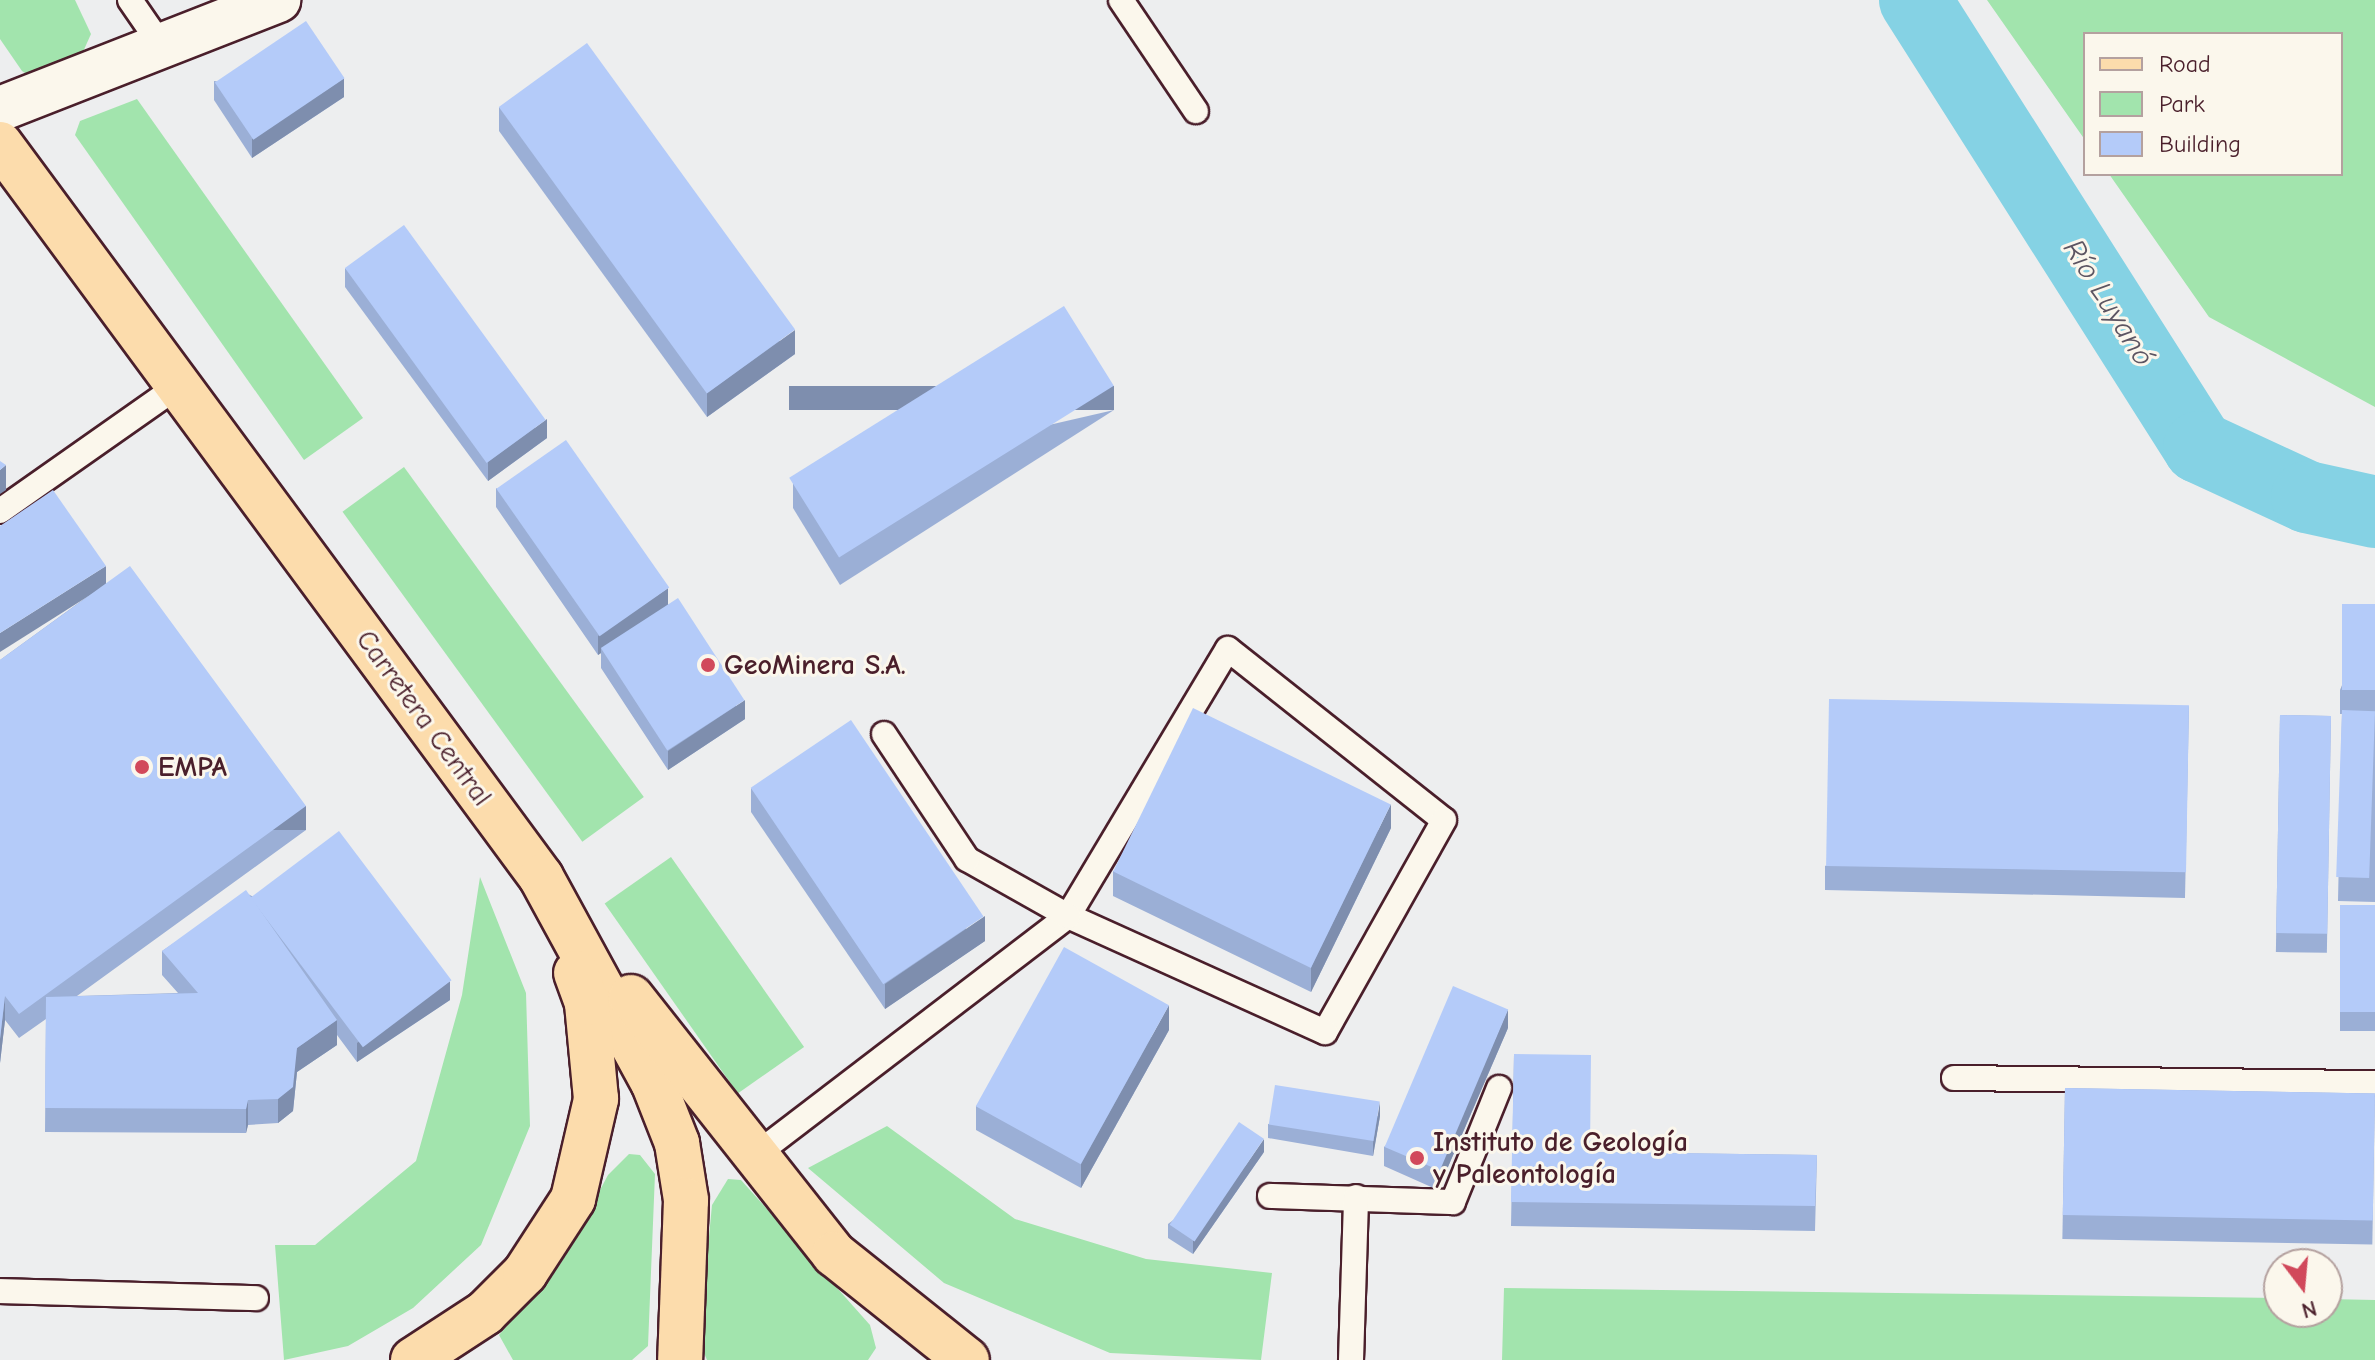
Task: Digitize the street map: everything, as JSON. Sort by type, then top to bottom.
[{"type":"main road","name":"Carretera Central","points":[[0,144],[541,877],[653,1082],[677,1143],[686,1200],[680,1360]]},
{"type":"main road","points":[[541,877],[753,1157],[834,1254],[967,1360]]},
{"type":"main road","points":[[413,1360],[485,1313],[525,1273],[573,1199],[588,1150],[596,1099],[587,1003],[541,877]]},
{"type":"street","points":[[0,109],[159,42],[278,0]]},
{"type":"lane","points":[[130,0],[159,42]]},
{"type":"lane","points":[[1121,0],[1196,111]]},
{"type":"lane","points":[[0,511],[179,385]]},
{"type":"lane","points":[[753,1157],[1068,916],[1228,649],[1444,820],[1325,1032],[1068,916],[967,859],[884,734]]},
{"type":"lane","points":[[1954,1078],[2375,1083]]},
{"type":"lane","points":[[1270,1196],[1453,1202],[1499,1088]]},
{"type":"lane","points":[[1351,1360],[1356,1197]]},
{"type":"lane","points":[[0,1291],[256,1298]]},
{"type":"green space","points":[[0,0],[75,0],[91,34],[82,54],[34,79],[22,71],[0,39]]},
{"type":"green space","points":[[1987,0],[2375,0],[2375,407],[2209,317],[2110,176],[2343,176],[2343,32],[2083,32],[2083,137]]},
{"type":"green space","points":[[137,99],[363,418],[304,460],[75,135],[80,121]]},
{"type":"green space","points":[[404,467],[644,797],[582,842],[343,512]]},
{"type":"green space","points":[[671,857],[804,1047],[738,1094],[605,903]]},
{"type":"green space","points":[[480,877],[526,993],[530,1126],[481,1245],[413,1308],[348,1346],[284,1360],[275,1245],[315,1245],[416,1161],[462,995]]},
{"type":"green space","points":[[887,1126],[1015,1219],[1146,1259],[1272,1273],[1261,1360],[1110,1353],[944,1283],[808,1168]]},
{"type":"green space","points":[[629,1154],[640,1155],[655,1174],[648,1346],[632,1360],[513,1360],[499,1335],[561,1263],[608,1175]]},
{"type":"green space","points":[[728,1179],[741,1180],[870,1325],[876,1348],[868,1360],[707,1360],[699,1341],[712,1205]]},
{"type":"green space","points":[[1504,1288],[2263,1298],[2263,1328],[2343,1328],[2343,1299],[2375,1300],[2375,1360],[1502,1360]]},
{"type":"building","points":[[306,21],[345,78],[253,140],[215,83]]},
{"type":"building","points":[[587,43],[795,329],[707,393],[499,107]]},
{"type":"building","points":[[404,225],[546,420],[487,463],[345,268]]},
{"type":"building","points":[[1064,306],[1114,386],[839,557],[789,478]]},
{"type":"building","points":[[566,440],[669,587],[600,636],[496,489]]},
{"type":"building","points":[[53,490],[106,566],[0,633],[0,526]]},
{"type":"building","points":[[130,566],[306,806],[19,1014],[5,996],[0,1039],[0,660]]},
{"type":"building","points":[[678,598],[744,700],[667,750],[601,648]]},
{"type":"building","points":[[2342,604],[2375,604],[2375,690],[2342,690]]},
{"type":"building","points":[[1829,699],[2189,705],[2186,872],[1826,866]]},
{"type":"building","points":[[1193,708],[1391,804],[1311,968],[1113,872]]},
{"type":"building","points":[[2342,710],[2375,711],[2369,878],[2336,877]]},
{"type":"building","points":[[2280,715],[2331,716],[2327,934],[2276,933]]},
{"type":"building","points":[[851,720],[984,916],[883,984],[751,788]]},
{"type":"building","points":[[339,831],[452,980],[363,1047],[250,898]]},
{"type":"building","points":[[246,890],[337,1020],[297,1048],[293,1087],[278,1099],[248,1100],[246,1109],[45,1108],[46,997],[198,993],[162,951]]},
{"type":"building","points":[[2340,905],[2375,905],[2375,1012],[2340,1012]]},
{"type":"building","points":[[1064,947],[1169,1005],[1081,1164],[976,1106]]},
{"type":"building","points":[[1453,986],[1508,1009],[1440,1171],[1385,1147]]},
{"type":"building","points":[[1514,1054],[1591,1055],[1590,1152],[1817,1155],[1815,1206],[1511,1202]]},
{"type":"building","points":[[1275,1085],[1380,1102],[1373,1141],[1269,1125]]},
{"type":"building","points":[[2065,1088],[2375,1093],[2373,1220],[2063,1215]]},
{"type":"building","points":[[1239,1122],[1264,1139],[1195,1242],[1170,1225]]},
{"type":"waterway","name":"Río Luyanó","points":[[1915,0],[2199,447],[2307,497],[2375,512]]},
{"type":"place","name":"GeoMinera S.A.","points":[[708,665]]},
{"type":"place","name":"EMPA","points":[[142,767]]},
{"type":"place","name":"Instituto de Geología y Paleontología","points":[[1417,1158]]}]
